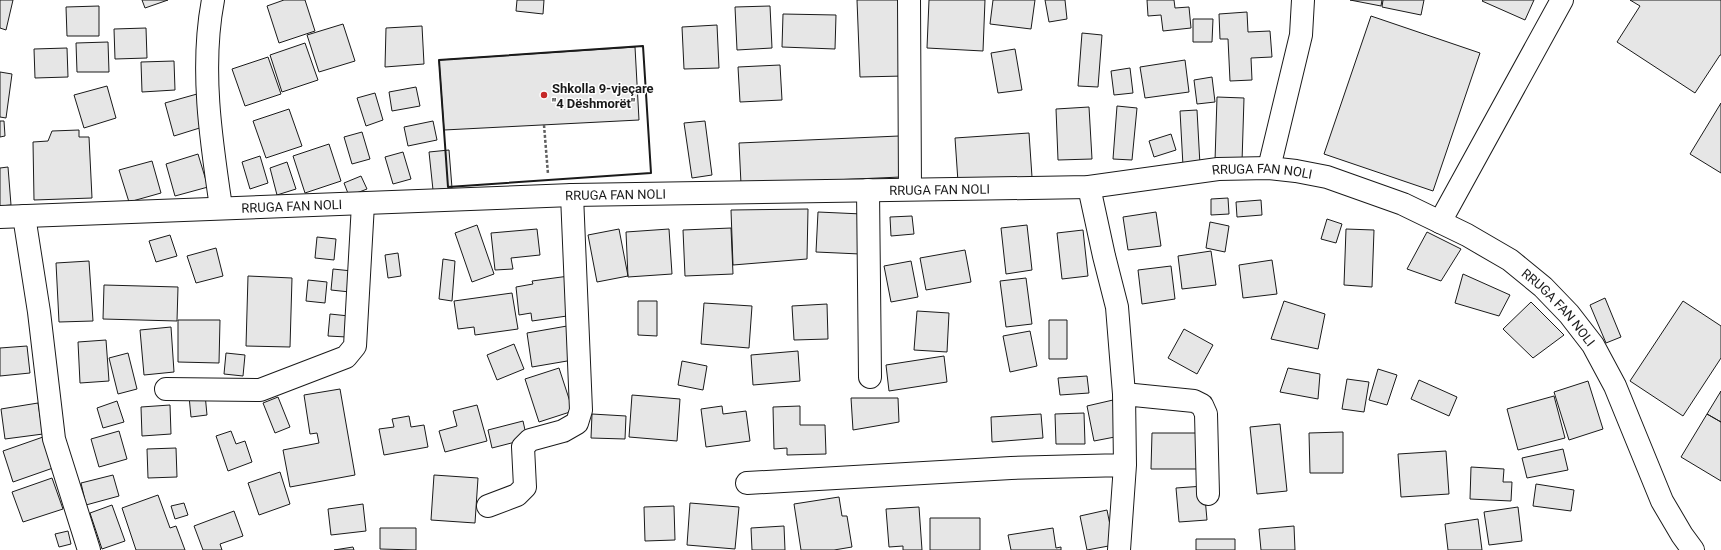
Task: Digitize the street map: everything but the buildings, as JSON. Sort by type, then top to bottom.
[{"type":"street","points":[[213,0],[210,16],[207,67],[214,158],[221,207]]},
{"type":"street","points":[[909,0],[910,189]]},
{"type":"street","points":[[1269,168],[1300,42],[1303,0]]},
{"type":"street","points":[[1440,222],[1562,0]]},
{"type":"street","name":"RRUGA FAN NOLI","points":[[0,217],[221,207],[363,204],[572,195],[1090,187],[1218,169],[1269,168],[1327,177],[1403,204],[1467,235],[1510,260],[1543,287],[1569,314],[1588,338],[1615,386],[1662,501],[1682,535],[1693,550]]},
{"type":"street","points":[[1090,187],[1104,256],[1117,307],[1124,394],[1125,465],[1119,550]]},
{"type":"street","points":[[868,190],[870,377]]},
{"type":"street","points":[[488,506],[517,495],[525,487],[523,447],[530,440],[564,431],[577,423],[581,410],[572,195]]},
{"type":"street","points":[[166,389],[260,390],[346,357],[355,346],[363,204]]},
{"type":"street","points":[[24,216],[39,312],[54,439],[89,550]]},
{"type":"street","points":[[1124,394],[1194,401],[1202,405],[1206,414],[1208,494]]},
{"type":"street","points":[[747,483],[1011,468],[1125,465]]},
{"type":"path","points":[[544,125],[550,196]]},
{"type":"wall","points":[[643,46],[651,173],[448,187],[439,60],[643,46]]},
{"type":"place","name":"Shkolla 9-vjeçare \"4 Dëshmorët\"","points":[[544,95]]}]
